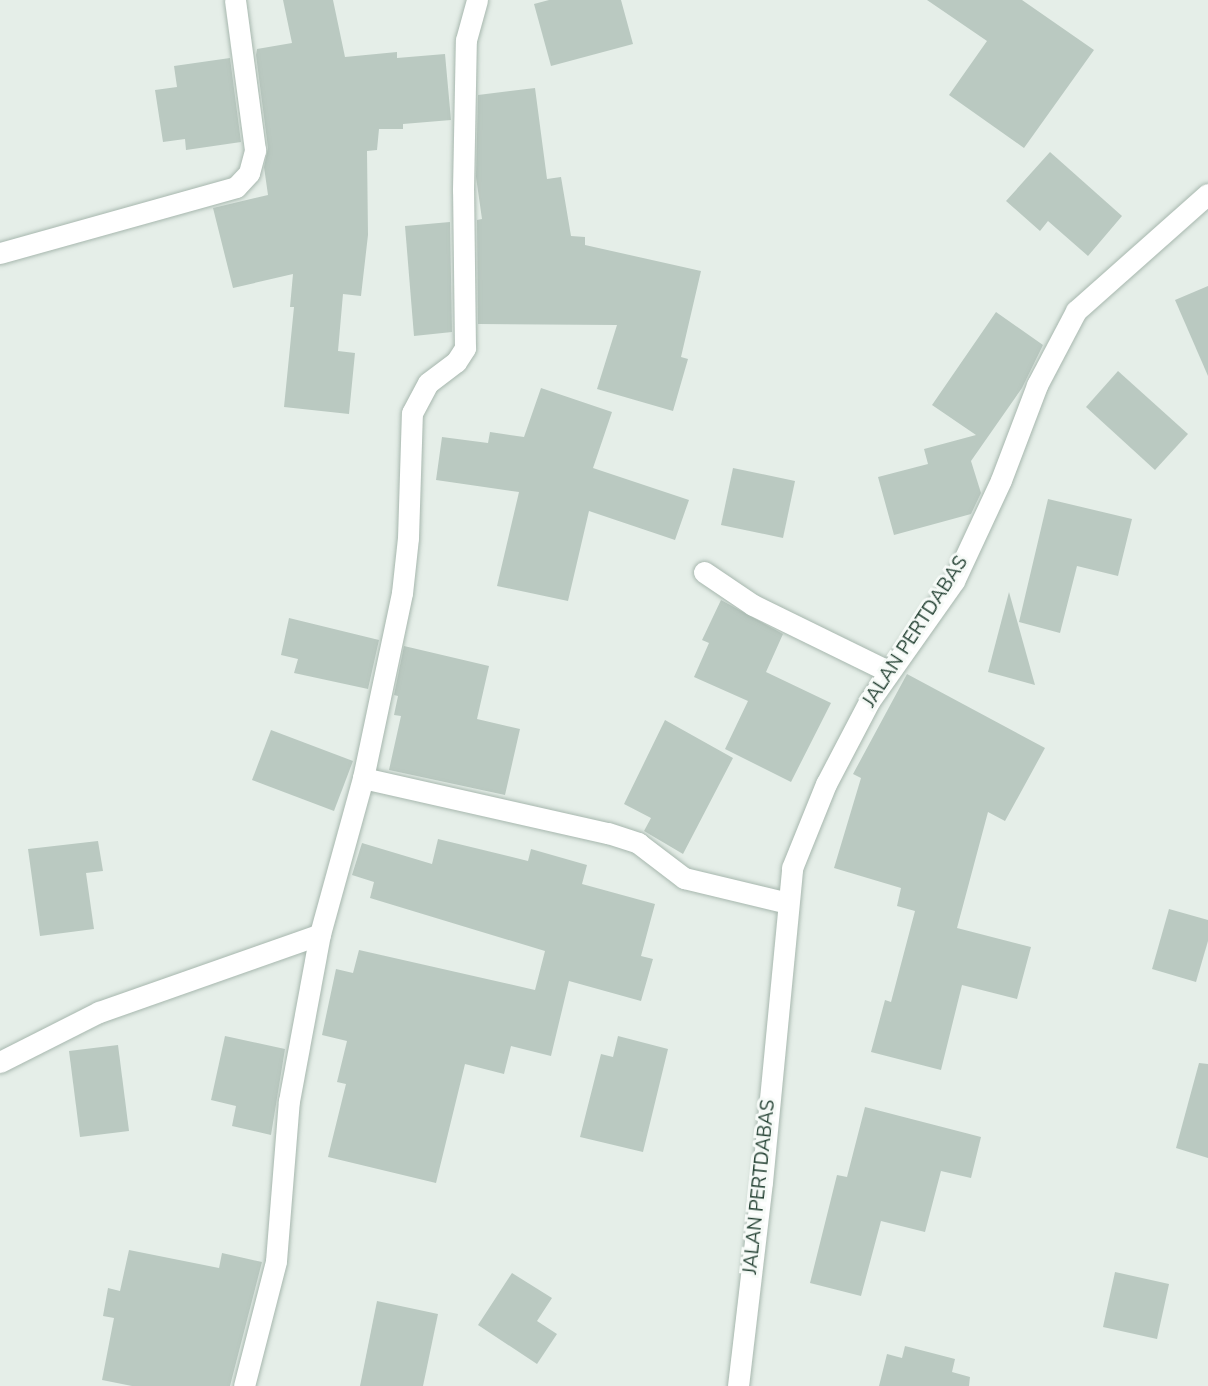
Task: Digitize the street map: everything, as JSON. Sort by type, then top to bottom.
[{"type":"street","points":[[0,253],[236,187],[249,173],[255,150],[235,0]]},
{"type":"street","points":[[244,1386],[276,1261],[289,1101],[320,934],[363,779],[402,593],[408,538],[412,413],[428,383],[456,362],[465,348],[463,190],[466,40],[477,0]]},
{"type":"street","name":"JALAN PERTDABAS","points":[[738,1386],[762,1182],[792,868],[826,783],[888,671],[954,581],[1001,480],[1037,385],[1076,311],[1208,194]]},
{"type":"street","points":[[704,572],[753,605],[888,671]]},
{"type":"street","points":[[363,779],[608,833],[638,843],[684,878],[788,903]]},
{"type":"street","points":[[0,1062],[99,1012],[320,934]]},
{"type":"building","points":[[283,0],[333,0],[345,57],[397,52],[397,58],[445,54],[451,120],[403,124],[403,129],[379,129],[377,150],[367,151],[368,235],[361,296],[343,294],[338,351],[355,353],[349,414],[284,407],[294,307],[290,307],[293,274],[233,288],[213,208],[268,195],[264,167],[268,148],[256,55],[257,49],[292,43]]},
{"type":"building","points":[[549,0],[621,0],[633,44],[551,66],[534,4]]},
{"type":"building","points":[[927,0],[1022,0],[1094,50],[1024,148],[949,95],[987,41]]},
{"type":"building","points":[[230,58],[241,142],[186,150],[185,139],[163,142],[155,90],[177,87],[174,66]]},
{"type":"building","points":[[535,88],[547,179],[561,177],[571,236],[585,237],[585,245],[701,271],[681,357],[688,359],[673,411],[597,389],[617,325],[478,324],[477,220],[482,219],[476,177],[478,95]]},
{"type":"building","points":[[1050,152],[1122,216],[1088,256],[1048,221],[1040,231],[1006,201]]},
{"type":"building","points":[[450,222],[452,332],[414,336],[405,226]]},
{"type":"building","points":[[1208,286],[1208,376],[1175,300]]},
{"type":"building","points":[[996,312],[1043,345],[1022,388],[971,461],[981,493],[971,514],[894,535],[878,477],[928,464],[924,449],[976,435],[932,405]]},
{"type":"building","points":[[1118,371],[1188,434],[1155,470],[1086,407]]},
{"type":"building","points":[[541,388],[612,412],[593,468],[689,500],[675,540],[589,511],[568,601],[497,586],[519,492],[436,480],[442,437],[488,443],[490,432],[524,437]]},
{"type":"building","points":[[733,468],[795,481],[783,538],[721,525]]},
{"type":"building","points":[[1048,499],[1132,519],[1118,576],[1077,566],[1060,633],[1019,622]]},
{"type":"building","points":[[1009,592],[1035,685],[988,672]]},
{"type":"building","points":[[721,600],[783,634],[766,672],[831,703],[791,782],[725,749],[748,701],[694,677],[709,643],[702,640]]},
{"type":"building","points":[[289,618],[379,640],[368,689],[294,673],[298,659],[281,655]]},
{"type":"building","points":[[404,646],[489,666],[477,719],[520,729],[505,795],[389,770],[401,716],[394,715],[398,696],[394,695]]},
{"type":"building","points":[[907,674],[1045,748],[1005,821],[988,812],[957,928],[1031,947],[1017,999],[962,985],[941,1070],[871,1052],[885,1000],[891,1002],[915,911],[897,906],[901,888],[834,868],[861,778],[853,774]]},
{"type":"building","points":[[665,720],[733,758],[683,854],[644,831],[651,818],[624,804]]},
{"type":"building","points":[[271,730],[353,761],[334,811],[252,780]]},
{"type":"building","points":[[438,839],[528,861],[531,849],[587,865],[582,884],[655,904],[641,956],[653,959],[641,1001],[569,981],[551,1056],[511,1046],[504,1074],[465,1064],[436,1183],[328,1157],[346,1084],[337,1082],[347,1041],[322,1035],[336,969],[353,973],[359,950],[535,990],[545,951],[370,898],[374,882],[352,875],[362,843],[432,864]]},
{"type":"building","points":[[98,841],[103,871],[86,873],[94,929],[40,936],[28,849]]},
{"type":"building","points":[[1169,909],[1208,920],[1208,941],[1196,982],[1152,969]]},
{"type":"building","points":[[225,1036],[285,1049],[271,1135],[232,1126],[236,1106],[211,1100]]},
{"type":"building","points":[[618,1036],[668,1049],[643,1152],[580,1137],[601,1054],[613,1057]]},
{"type":"building","points":[[118,1045],[129,1131],[80,1137],[69,1051]]},
{"type":"building","points":[[1199,1063],[1208,1064],[1208,1158],[1176,1148]]},
{"type":"building","points":[[865,1107],[981,1137],[971,1178],[941,1171],[925,1232],[881,1221],[861,1296],[810,1283],[837,1175],[847,1177]]},
{"type":"building","points":[[129,1250],[219,1268],[222,1253],[262,1262],[230,1386],[132,1386],[102,1380],[114,1318],[103,1316],[108,1288],[120,1291]]},
{"type":"building","points":[[1115,1272],[1169,1284],[1157,1339],[1103,1327]]},
{"type":"building","points":[[512,1273],[552,1298],[537,1321],[557,1334],[537,1364],[478,1325]]},
{"type":"building","points":[[377,1301],[438,1314],[423,1386],[360,1386]]},
{"type":"building","points":[[905,1346],[955,1359],[952,1372],[970,1377],[969,1386],[879,1386],[887,1354],[902,1358]]}]
